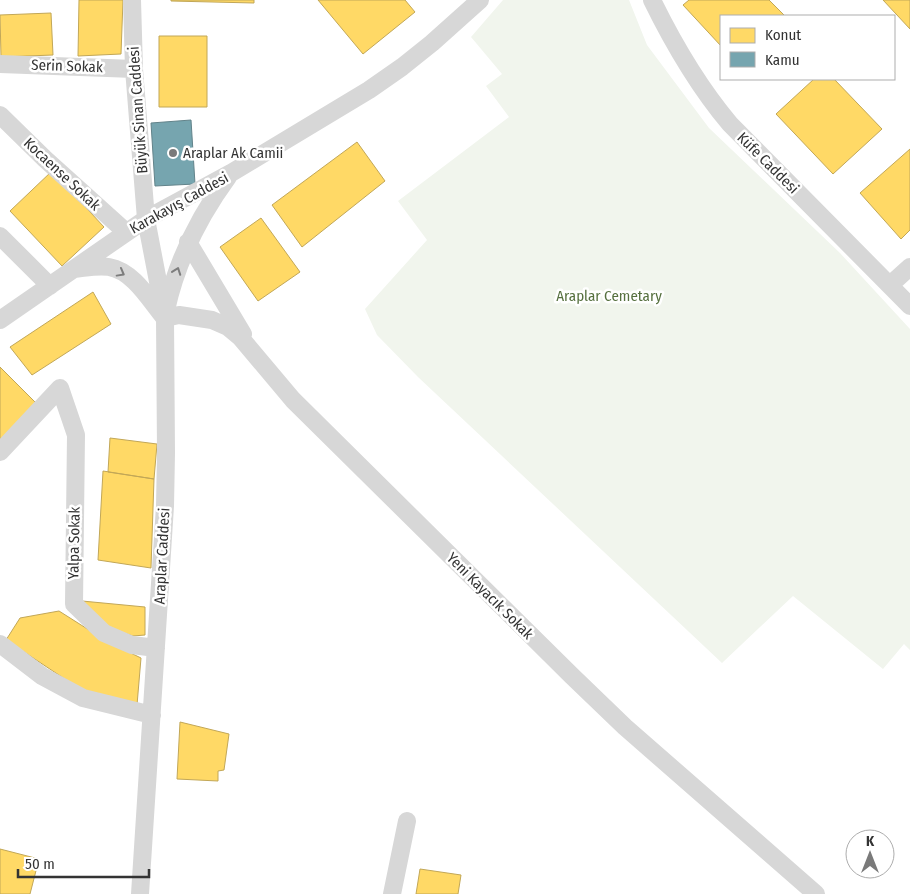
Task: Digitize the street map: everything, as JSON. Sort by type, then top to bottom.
[{"type":"street","name":"Büyük Sinan Caddesi","points":[[132,0],[134,69],[146,219]]},
{"type":"street","name":"Karakayış Caddesi","points":[[0,320],[146,219],[231,173],[332,113],[402,67],[480,0]]},
{"type":"street","name":"Küfe Caddesi","points":[[652,0],[676,48],[693,76],[730,124],[910,306]]},
{"type":"street","name":"Serin Sokak","points":[[0,64],[134,69]]},
{"type":"street","name":"Kocaense Sokak","points":[[0,115],[44,159],[126,232]]},
{"type":"street","points":[[165,318],[171,286],[188,242],[202,214],[231,173]]},
{"type":"street","name":"Araplar Caddesi","points":[[140,894],[165,506],[166,454],[165,318],[146,219]]},
{"type":"street","points":[[0,236],[50,286]]},
{"type":"street","points":[[188,242],[258,358]]},
{"type":"street","points":[[74,270],[110,267],[122,272],[135,282],[165,318]]},
{"type":"street","points":[[890,285],[910,267]]},
{"type":"street","name":"Yeni Kayacık Sokak","points":[[165,318],[179,315],[212,320],[228,327],[240,336],[293,400],[625,727],[816,894]]},
{"type":"street","name":"Yalpa Sokak","points":[[0,452],[60,388],[76,435],[74,604],[104,633],[132,645],[156,648]]},
{"type":"street","points":[[0,644],[42,676],[82,698],[152,715]]},
{"type":"street","points":[[392,894],[407,821]]},
{"type":"green space","name":"Araplar Cemetary","points":[[503,0],[629,0],[647,45],[709,128],[840,253],[910,329],[910,650],[904,644],[883,669],[793,596],[722,663],[418,377],[377,335],[365,309],[427,240],[398,201],[509,117],[486,86],[502,74],[471,37]]},
{"type":"building: Konut","points":[[79,0],[123,0],[121,54],[78,56]]},
{"type":"building: Konut","points":[[254,0],[254,3],[171,1]]},
{"type":"building: Konut","points":[[318,0],[405,0],[415,12],[363,54]]},
{"type":"building: Konut","points":[[689,0],[769,0],[784,15],[720,15],[720,45],[683,5]]},
{"type":"building: Konut","points":[[883,0],[910,0],[910,29]]},
{"type":"building: Konut","points":[[51,13],[53,55],[1,57],[0,15]]},
{"type":"building: Konut","points":[[159,36],[207,36],[207,107],[159,107]]},
{"type":"building: Konut","points":[[813,80],[835,80],[882,129],[833,174],[776,114]]},
{"type":"building: Konut","points":[[357,142],[385,181],[302,247],[272,205]]},
{"type":"building: Konut","points":[[910,149],[910,230],[901,239],[860,193]]},
{"type":"building: Konut","points":[[52,171],[104,227],[62,266],[10,211]]},
{"type":"building: Konut","points":[[261,218],[300,272],[258,301],[220,247]]},
{"type":"building: Konut","points":[[93,292],[111,324],[32,375],[10,347]]},
{"type":"building: Konut","points":[[0,367],[36,403],[0,442]]},
{"type":"building: Konut","points":[[110,438],[157,444],[154,479],[108,472]]},
{"type":"building: Konut","points":[[103,471],[154,479],[151,568],[98,560]]},
{"type":"building: Konut","points":[[82,601],[145,607],[145,635],[133,636],[108,628]]},
{"type":"building: Konut","points":[[59,611],[108,642],[141,658],[137,705],[86,693],[6,640],[20,618]]},
{"type":"building: Konut","points":[[180,722],[229,734],[224,770],[218,771],[218,781],[177,779]]},
{"type":"building: Konut","points":[[0,849],[39,859],[30,894],[0,894]]},
{"type":"building: Konut","points":[[420,869],[461,875],[458,894],[416,894]]},
{"type":"building: Kamu","name":"Araplar Ak Camii","points":[[191,120],[195,184],[155,186],[151,123]]},
{"type":"place","name":"Araplar Ak Camii","points":[[173,153]]}]
